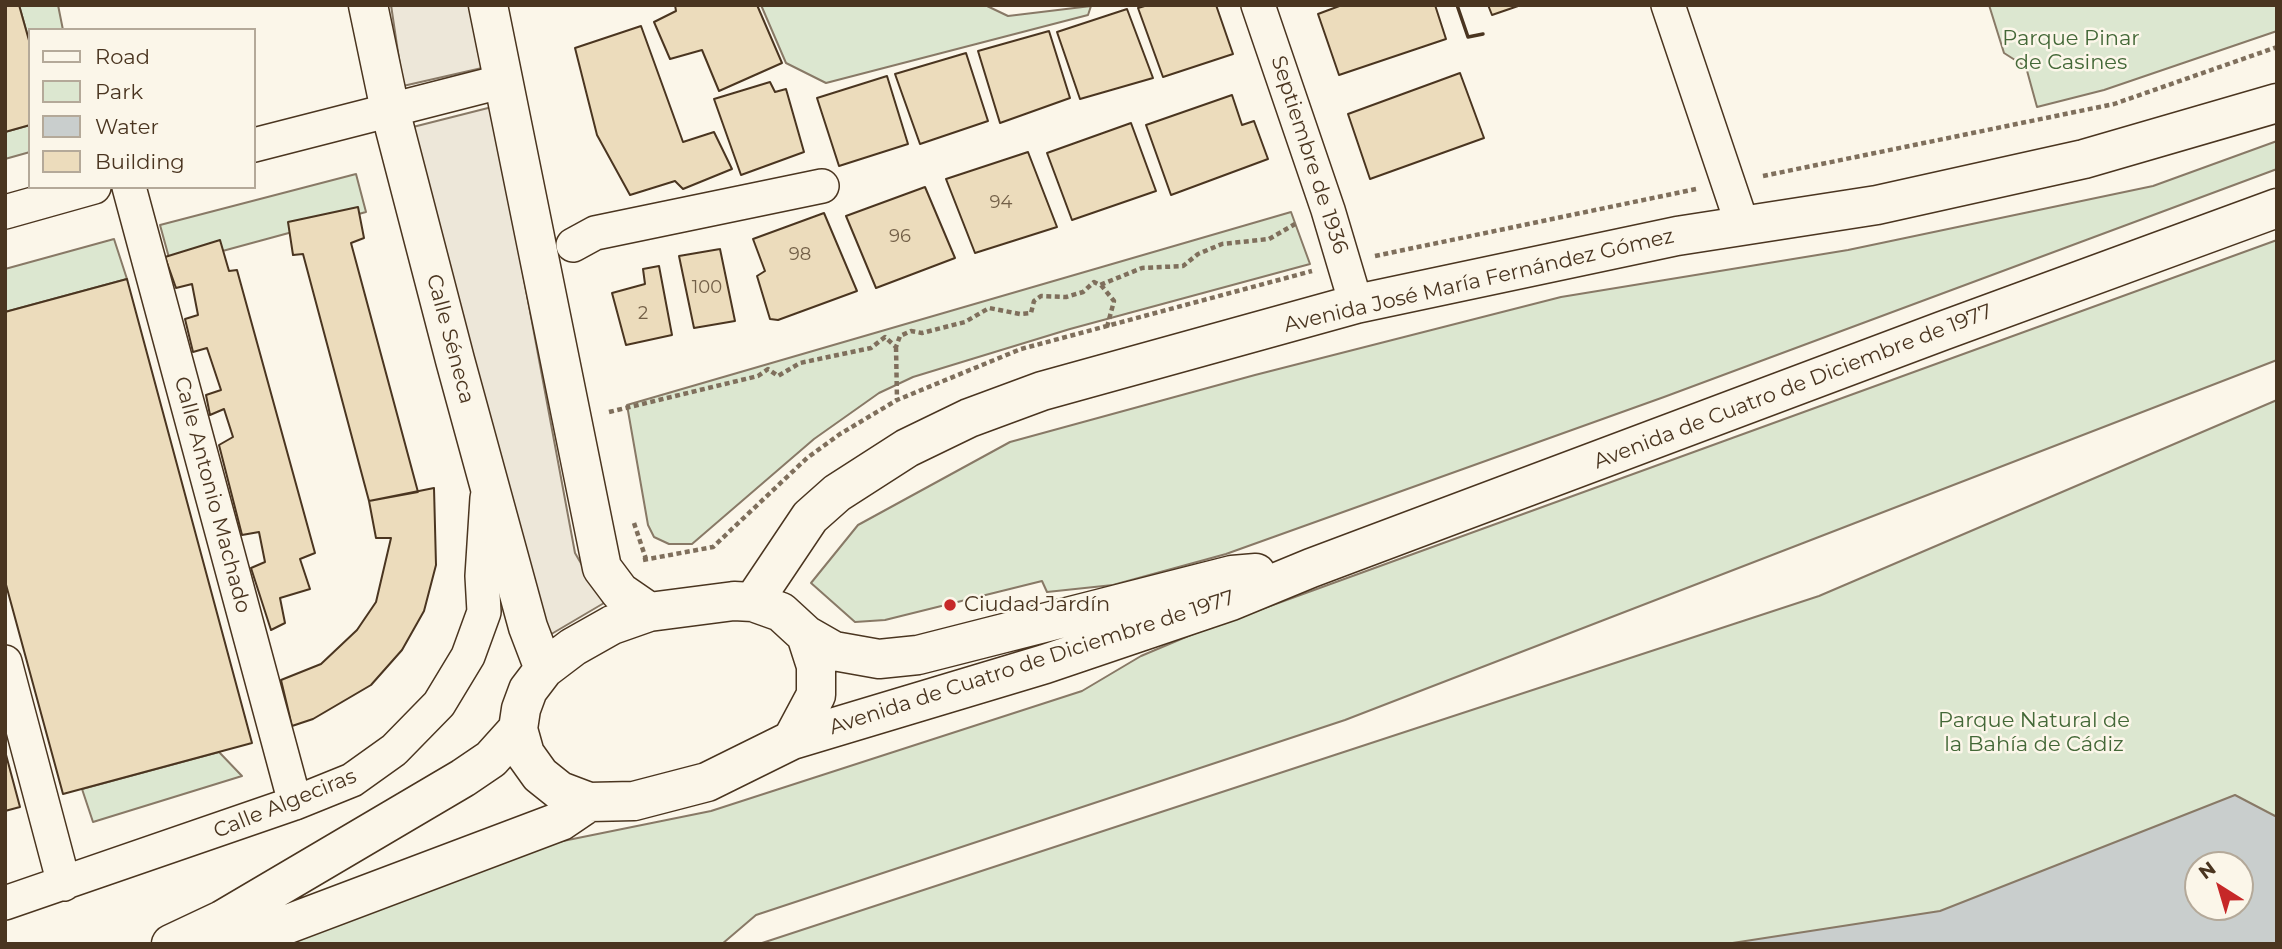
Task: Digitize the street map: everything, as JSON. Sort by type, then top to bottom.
[{"type":"main road","name":"Calle Séneca","points":[[368,5],[390,110],[528,627],[544,669]]},
{"type":"main road","points":[[488,5],[602,568],[620,592],[649,612]]},
{"type":"main road","name":"Avenida José María Fernández Gómez","points":[[753,602],[810,517],[837,493],[907,448],[969,418],[1041,391],[1356,304],[1742,224],[1877,205],[2071,162],[2277,103]]},
{"type":"main road","name":"Avenida de Cuatro de Diciembre de 1977","points":[[589,802],[634,801],[707,782],[792,740],[1045,664],[1231,601],[1311,568],[2277,208]]},
{"type":"main road","name":"Avenida de Cuatro de Diciembre de 1977","points":[[753,602],[781,612],[806,635],[834,651],[879,659],[918,655],[1232,575],[1311,568]]},
{"type":"main road","points":[[589,802],[560,791],[540,775],[525,754],[518,729],[521,709],[528,690],[544,669],[573,647],[612,625],[649,612],[734,601],[753,602]]},
{"type":"main road","points":[[792,740],[816,695],[816,666],[806,635]]},
{"type":"main road","points":[[171,944],[222,920],[463,778],[491,759],[518,729]]},
{"type":"main road","points":[[235,944],[561,821],[589,802]]},
{"type":"street","name":"Septiembre de 1936","points":[[1258,5],[1328,210],[1356,304]]},
{"type":"street","points":[[1668,5],[1742,224]]},
{"type":"street","points":[[256,144],[504,81]]},
{"type":"street","points":[[573,245],[595,233],[822,186]]},
{"type":"street","points":[[5,212],[86,189]]},
{"type":"street","name":"Calle Antonio Machado","points":[[130,189],[295,803]]},
{"type":"street","name":"Calle Algeciras","points":[[5,903],[295,803],[352,780],[394,750],[439,704],[468,656],[484,612],[482,576],[489,480]]},
{"type":"street","points":[[5,662],[64,884]]},
{"type":"path","points":[[1100,285],[1142,268],[1182,266],[1198,254],[1222,244],[1269,239],[1328,210]]},
{"type":"path","points":[[897,400],[896,347],[900,336],[911,331],[922,333],[965,322],[989,308],[1020,314],[1031,313],[1034,301],[1041,296],[1066,297],[1083,292],[1094,282],[1114,301],[1107,327]]},
{"type":"path","points":[[604,413],[758,376],[768,369],[778,376],[800,363],[871,348],[885,337],[896,347]]},
{"type":"green space","points":[[19,5],[58,5],[63,28],[28,28],[28,37]]},
{"type":"green space","points":[[761,5],[985,5],[1008,16],[1091,6],[1088,15],[826,83],[786,63]]},
{"type":"green space","name":"Parque Pinar de Casines","points":[[1989,5],[2277,5],[2277,31],[2104,90],[2037,107],[2026,67],[2004,53]]},
{"type":"green space","points":[[28,126],[28,153],[5,159],[5,132]]},
{"type":"green space","points":[[2277,141],[2277,169],[1664,397],[1226,554],[1113,585],[1047,592],[1042,581],[885,620],[855,622],[811,583],[858,525],[1010,442],[1255,375],[1561,297],[1848,250],[2153,186]]},
{"type":"green space","points":[[356,174],[366,212],[171,265],[160,225]]},
{"type":"green space","points":[[1291,212],[1310,264],[1070,329],[913,377],[879,393],[814,439],[692,544],[669,544],[654,537],[648,525],[627,405]]},
{"type":"green space","points":[[114,239],[127,279],[5,312],[5,269]]},
{"type":"green space","points":[[2277,240],[2277,360],[1345,720],[756,915],[722,944],[284,944],[558,842],[711,811],[1082,691],[1141,656],[1193,634]]},
{"type":"green space","name":"Parque Natural de la Bahía de Cádiz","points":[[2277,400],[2277,944],[759,944],[1819,596]]},
{"type":"green space","points":[[219,752],[242,776],[93,822],[82,789]]},
{"type":"shaded area","points":[[391,5],[470,5],[482,68],[403,86]]},
{"type":"shaded area","points":[[492,107],[575,553],[604,603],[548,636],[409,128]]},
{"type":"water","points":[[2235,795],[2277,817],[2277,944],[1726,944],[1940,911]]},
{"type":"building","points":[[5,5],[19,5],[28,37],[28,126],[5,132]]},
{"type":"building","points":[[675,5],[757,5],[782,63],[719,91],[702,50],[670,59],[654,22],[676,11]]},
{"type":"building","points":[[1148,5],[1216,5],[1233,54],[1163,77],[1138,8]]},
{"type":"building","points":[[1342,5],[1435,5],[1446,39],[1339,75],[1318,14]]},
{"type":"building","points":[[1488,5],[1521,5],[1492,15]]},
{"type":"building","points":[[1127,9],[1153,78],[1080,99],[1057,32]]},
{"type":"building","points":[[641,26],[683,142],[714,132],[732,169],[683,189],[675,181],[630,195],[597,135],[575,48]]},
{"type":"building","points":[[1049,31],[1070,98],[1000,123],[978,51]]},
{"type":"building","points":[[966,53],[988,121],[920,144],[895,74]]},
{"type":"building","points":[[1460,73],[1484,138],[1370,179],[1348,114]]},
{"type":"building","points":[[887,76],[908,144],[839,166],[817,98]]},
{"type":"building","points":[[770,82],[775,92],[786,89],[804,152],[741,175],[714,99]]},
{"type":"building","points":[[1232,95],[1242,125],[1254,121],[1268,159],[1171,195],[1146,125]]},
{"type":"building","points":[[1131,123],[1156,191],[1072,220],[1047,153]]},
{"type":"building","points":[[1028,152],[1057,227],[975,253],[946,179]]},
{"type":"building","points":[[925,187],[955,258],[876,288],[846,216]]},
{"type":"building","points":[[358,207],[364,238],[351,243],[418,492],[369,501],[303,254],[293,255],[288,222]]},
{"type":"building","points":[[824,213],[857,291],[778,320],[770,319],[757,276],[765,271],[753,239]]},
{"type":"building","points":[[220,240],[229,271],[237,270],[315,553],[300,559],[310,589],[280,598],[285,623],[271,630],[251,568],[265,562],[259,532],[242,535],[219,445],[233,437],[224,409],[210,415],[206,395],[221,390],[207,348],[193,352],[185,319],[198,315],[192,284],[176,288],[165,257]]},
{"type":"building","points":[[720,249],[735,321],[694,328],[679,256]]},
{"type":"building","points":[[659,266],[672,335],[626,345],[612,293],[645,284],[643,269]]},
{"type":"building","points":[[127,279],[252,743],[63,794],[5,581],[5,312]]},
{"type":"building","points":[[434,488],[436,565],[424,611],[402,650],[371,685],[313,719],[292,726],[281,680],[321,664],[357,630],[376,602],[391,538],[376,538],[369,501]]},
{"type":"building","points":[[5,751],[20,807],[5,811]]},
{"type":"wall","points":[[1457,5],[1468,37],[1483,34]]},
{"type":"place","name":"Ciudad Jardín","points":[[950,605]]}]
